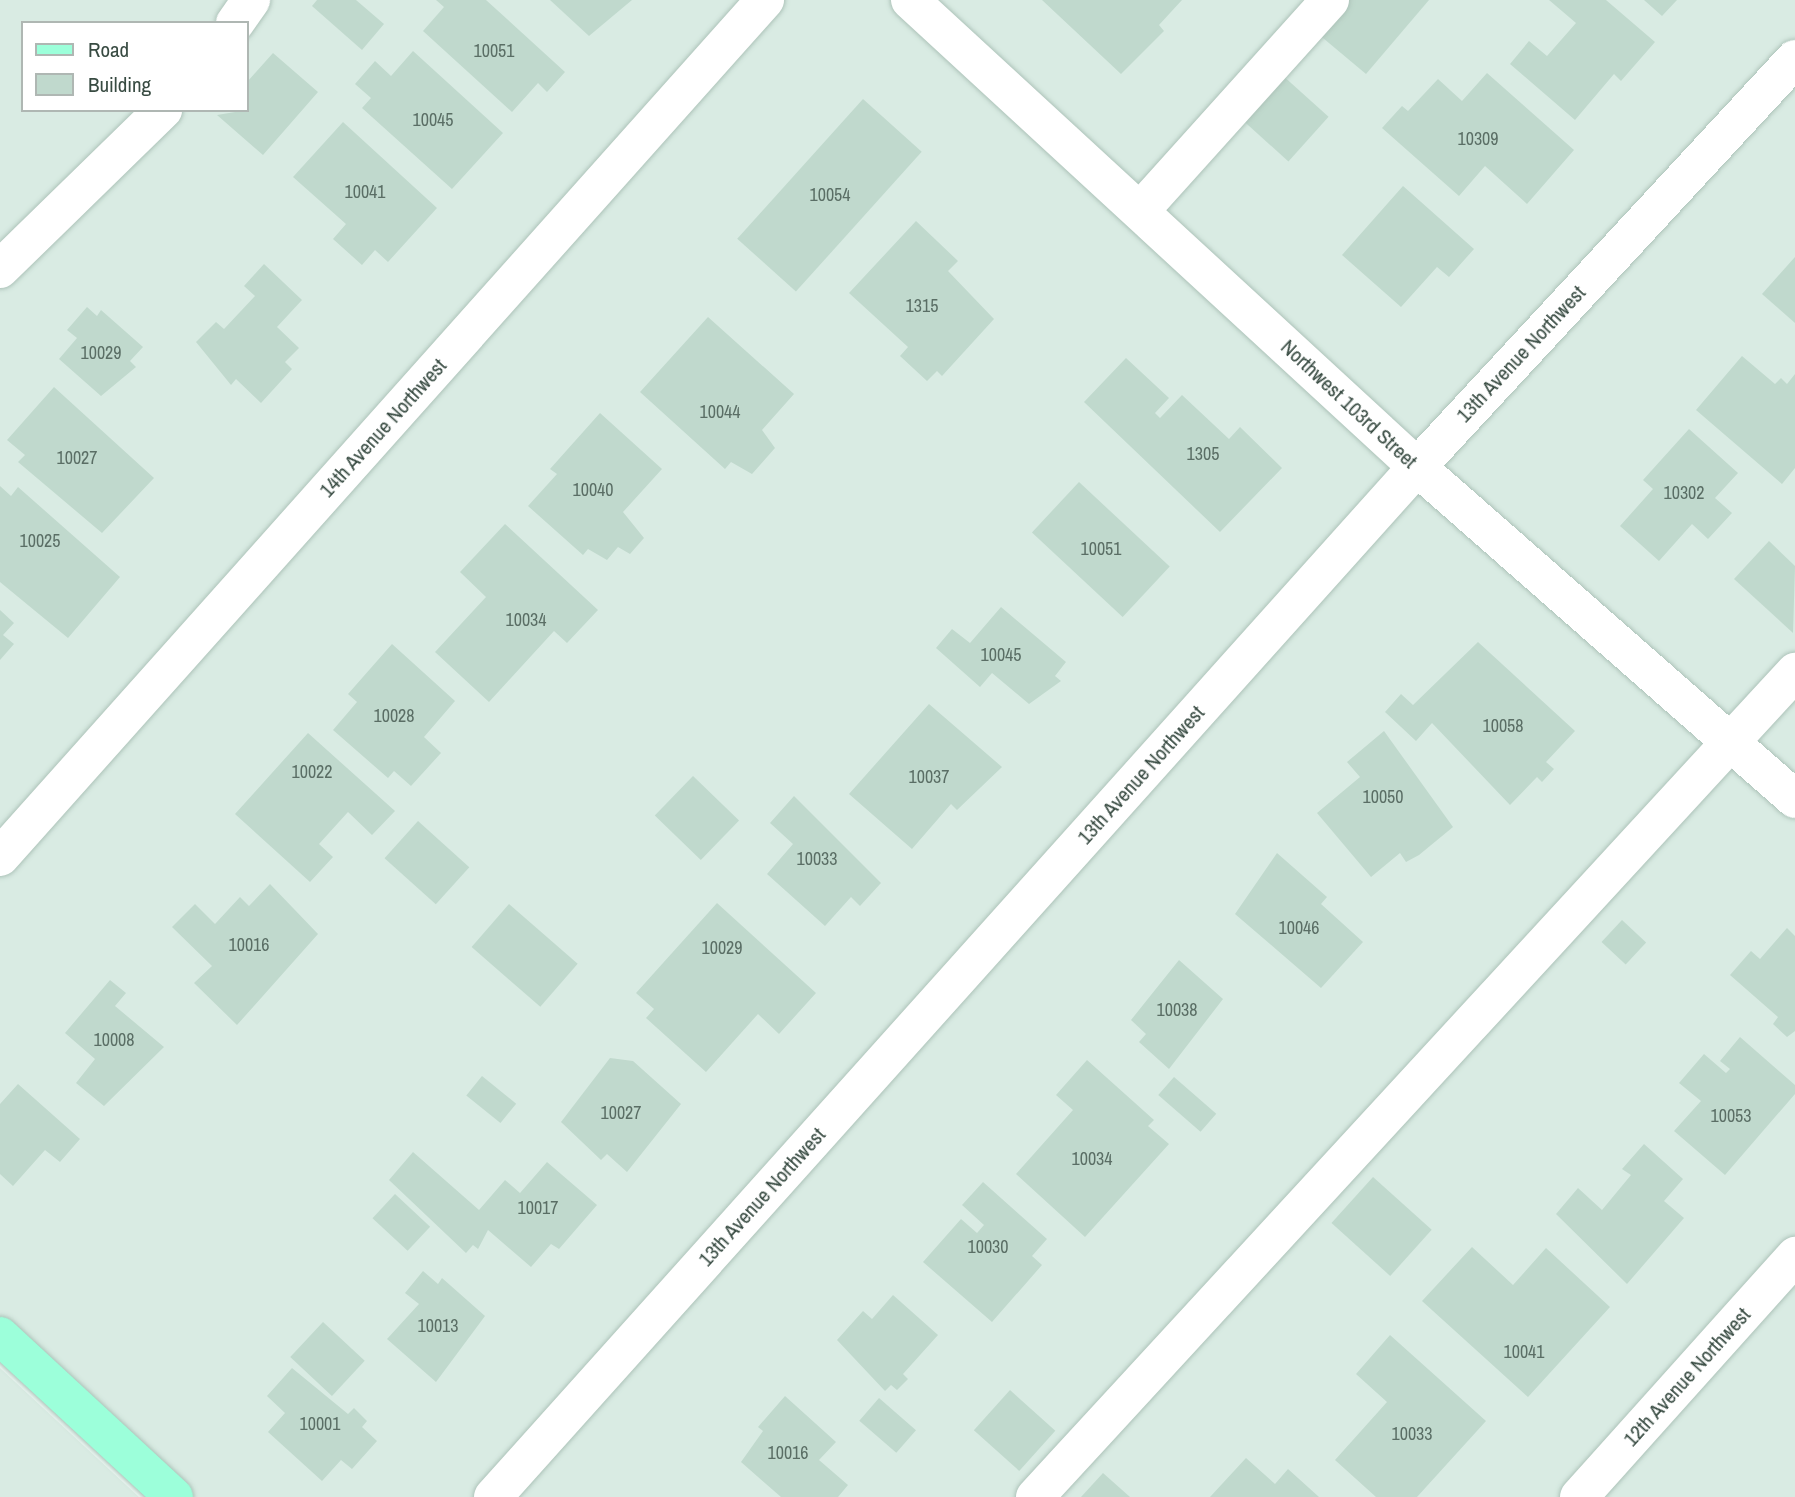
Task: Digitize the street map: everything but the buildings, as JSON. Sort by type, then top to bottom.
[{"type":"main road","points":[[0,1336],[174,1497]]},
{"type":"street","points":[[236,21],[251,0]]},
{"type":"street","name":"14th Avenue Northwest","points":[[0,857],[765,0]]},
{"type":"street","name":"Northwest 103rd Street","points":[[910,0],[1417,467],[1795,799]]},
{"type":"street","points":[[1139,211],[1330,0]]},
{"type":"street","name":"13th Avenue Northwest","points":[[493,1497],[1417,467],[1795,59]]},
{"type":"street","points":[[0,269],[161,112]]},
{"type":"street","points":[[1035,1497],[1795,673]]},
{"type":"street","name":"12th Avenue Northwest","points":[[1579,1497],[1795,1256]]},
{"type":"shaded area","points":[[0,0],[1795,0],[1795,1497],[178,1497],[0,1334]]},
{"type":"shaded area","points":[[0,1368],[139,1497],[0,1497]]}]
